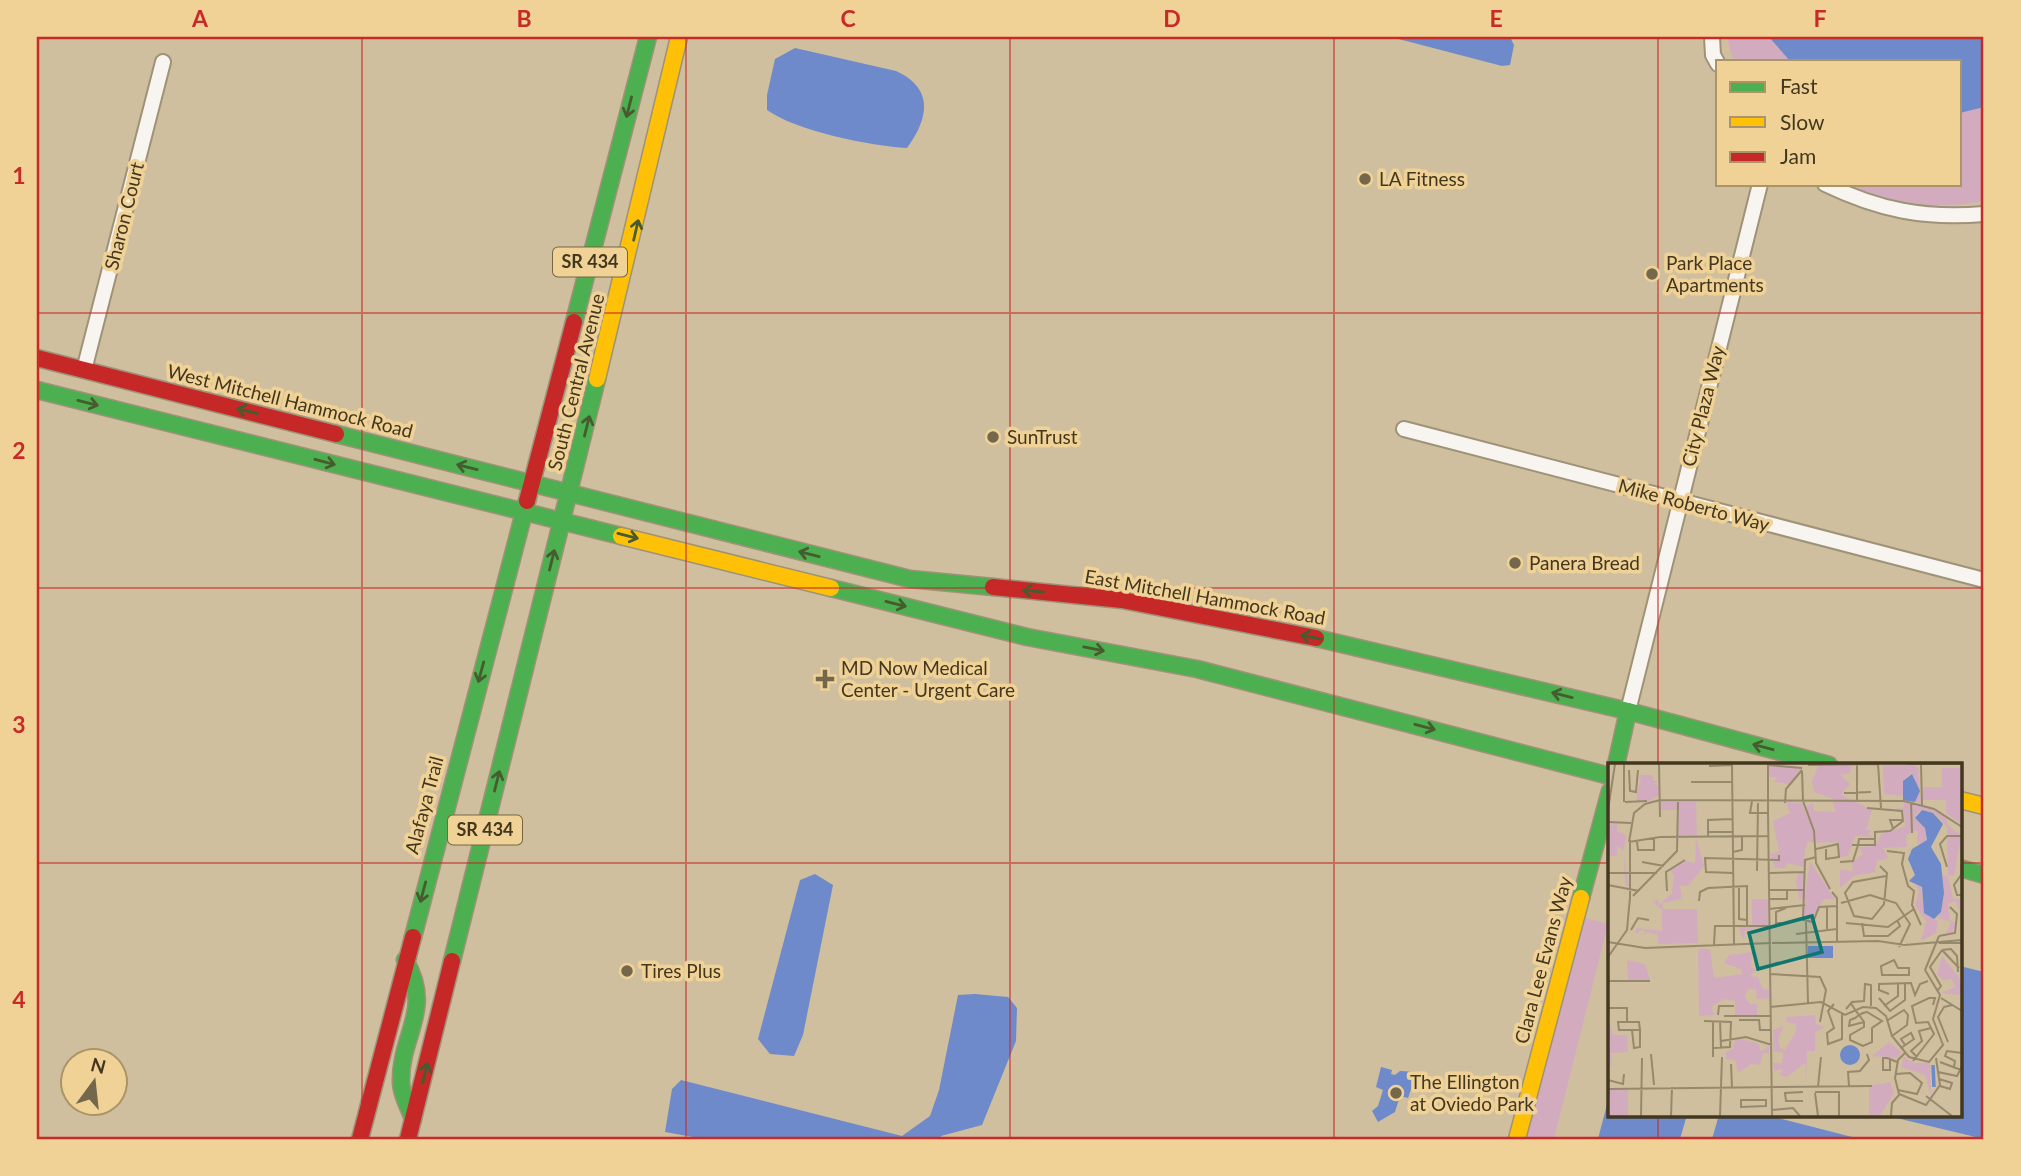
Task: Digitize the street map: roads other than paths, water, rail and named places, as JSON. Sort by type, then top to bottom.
[{"type":"main road","name":"South Central Avenue","points":[[533,483],[648,37]]},
{"type":"main road","name":"South Central Avenue","points":[[570,492],[659,131],[679,37]]},
{"type":"main road","name":"West Mitchell Hammock Road","points":[[37,358],[570,492]]},
{"type":"main road","points":[[37,373],[86,380],[106,376]]},
{"type":"main road","points":[[37,390],[1027,637],[1197,669],[1608,775]]},
{"type":"main road","name":"Alafaya Trail","points":[[360,1139],[405,960],[533,483]]},
{"type":"main road","name":"SR 434","points":[[408,1139],[570,492]]},
{"type":"main road","name":"East Mitchell Hammock Road","points":[[570,492],[910,579],[1153,606],[1378,650],[1628,711],[1822,763]]},
{"type":"main road","points":[[1616,763],[1628,711]]},
{"type":"main road","name":"Clara Lee Evans Way","points":[[1517,1139],[1608,799]]},
{"type":"main road","points":[[1962,800],[1984,806]]},
{"type":"main road","points":[[405,960],[415,973],[420,997],[401,1083],[414,1119]]},
{"type":"street","points":[[1712,37],[1716,60]]},
{"type":"street","name":"Sharon Court","points":[[84,370],[163,62]]},
{"type":"street","name":"City Plaza Way","points":[[1628,711],[1759,186]]},
{"type":"street","points":[[1829,186],[1860,201],[1895,211],[1953,216],[1984,214]]},
{"type":"street","name":"Mike Roberto Way","points":[[1404,429],[1984,580]]},
{"type":"water","points":[[1391,37],[1510,37],[1514,45],[1510,65],[1502,66]]},
{"type":"water","points":[[1769,37],[1984,37],[1984,107],[1962,112],[1962,60],[1789,60]]},
{"type":"water","points":[[795,48],[896,71],[909,78],[922,96],[924,105],[920,126],[907,148],[815,131],[780,118],[767,110],[767,95],[775,59]]},
{"type":"water","points":[[815,874],[833,885],[803,1035],[794,1056],[770,1054],[758,1039],[800,880]]},
{"type":"water","points":[[1962,966],[1984,972],[1984,1139],[1888,1116],[1962,1116]]},
{"type":"water","points":[[958,995],[1008,997],[1017,1008],[1016,1041],[982,1125],[941,1136],[940,1139],[704,1139],[665,1132],[672,1089],[681,1080],[902,1136],[930,1116],[939,1090]]},
{"type":"water","name":"The Ellington at Oviedo Park","points":[[1381,1067],[1392,1070],[1391,1074],[1395,1075],[1400,1071],[1417,1072],[1408,1098],[1400,1096],[1395,1112],[1378,1122],[1372,1111],[1378,1106],[1383,1090],[1376,1087]]},
{"type":"water","points":[[1608,1101],[1608,1116],[1687,1116],[1680,1139],[1598,1139]]},
{"type":"water","points":[[1719,1116],[1770,1116],[1860,1139],[1712,1139]]},
{"type":"place","name":"LA Fitness","points":[[1365,179]]},
{"type":"place","name":"Park Place Apartments","points":[[1652,274]]},
{"type":"place","name":"SunTrust","points":[[993,437]]},
{"type":"place","name":"Panera Bread","points":[[1515,563]]},
{"type":"place","name":"MD Now Medical Center - Urgent Care","points":[[825,679]]},
{"type":"place","name":"Tires Plus","points":[[627,971]]},
{"type":"place","name":"The Ellington at Oviedo Park","points":[[1396,1093]]}]
